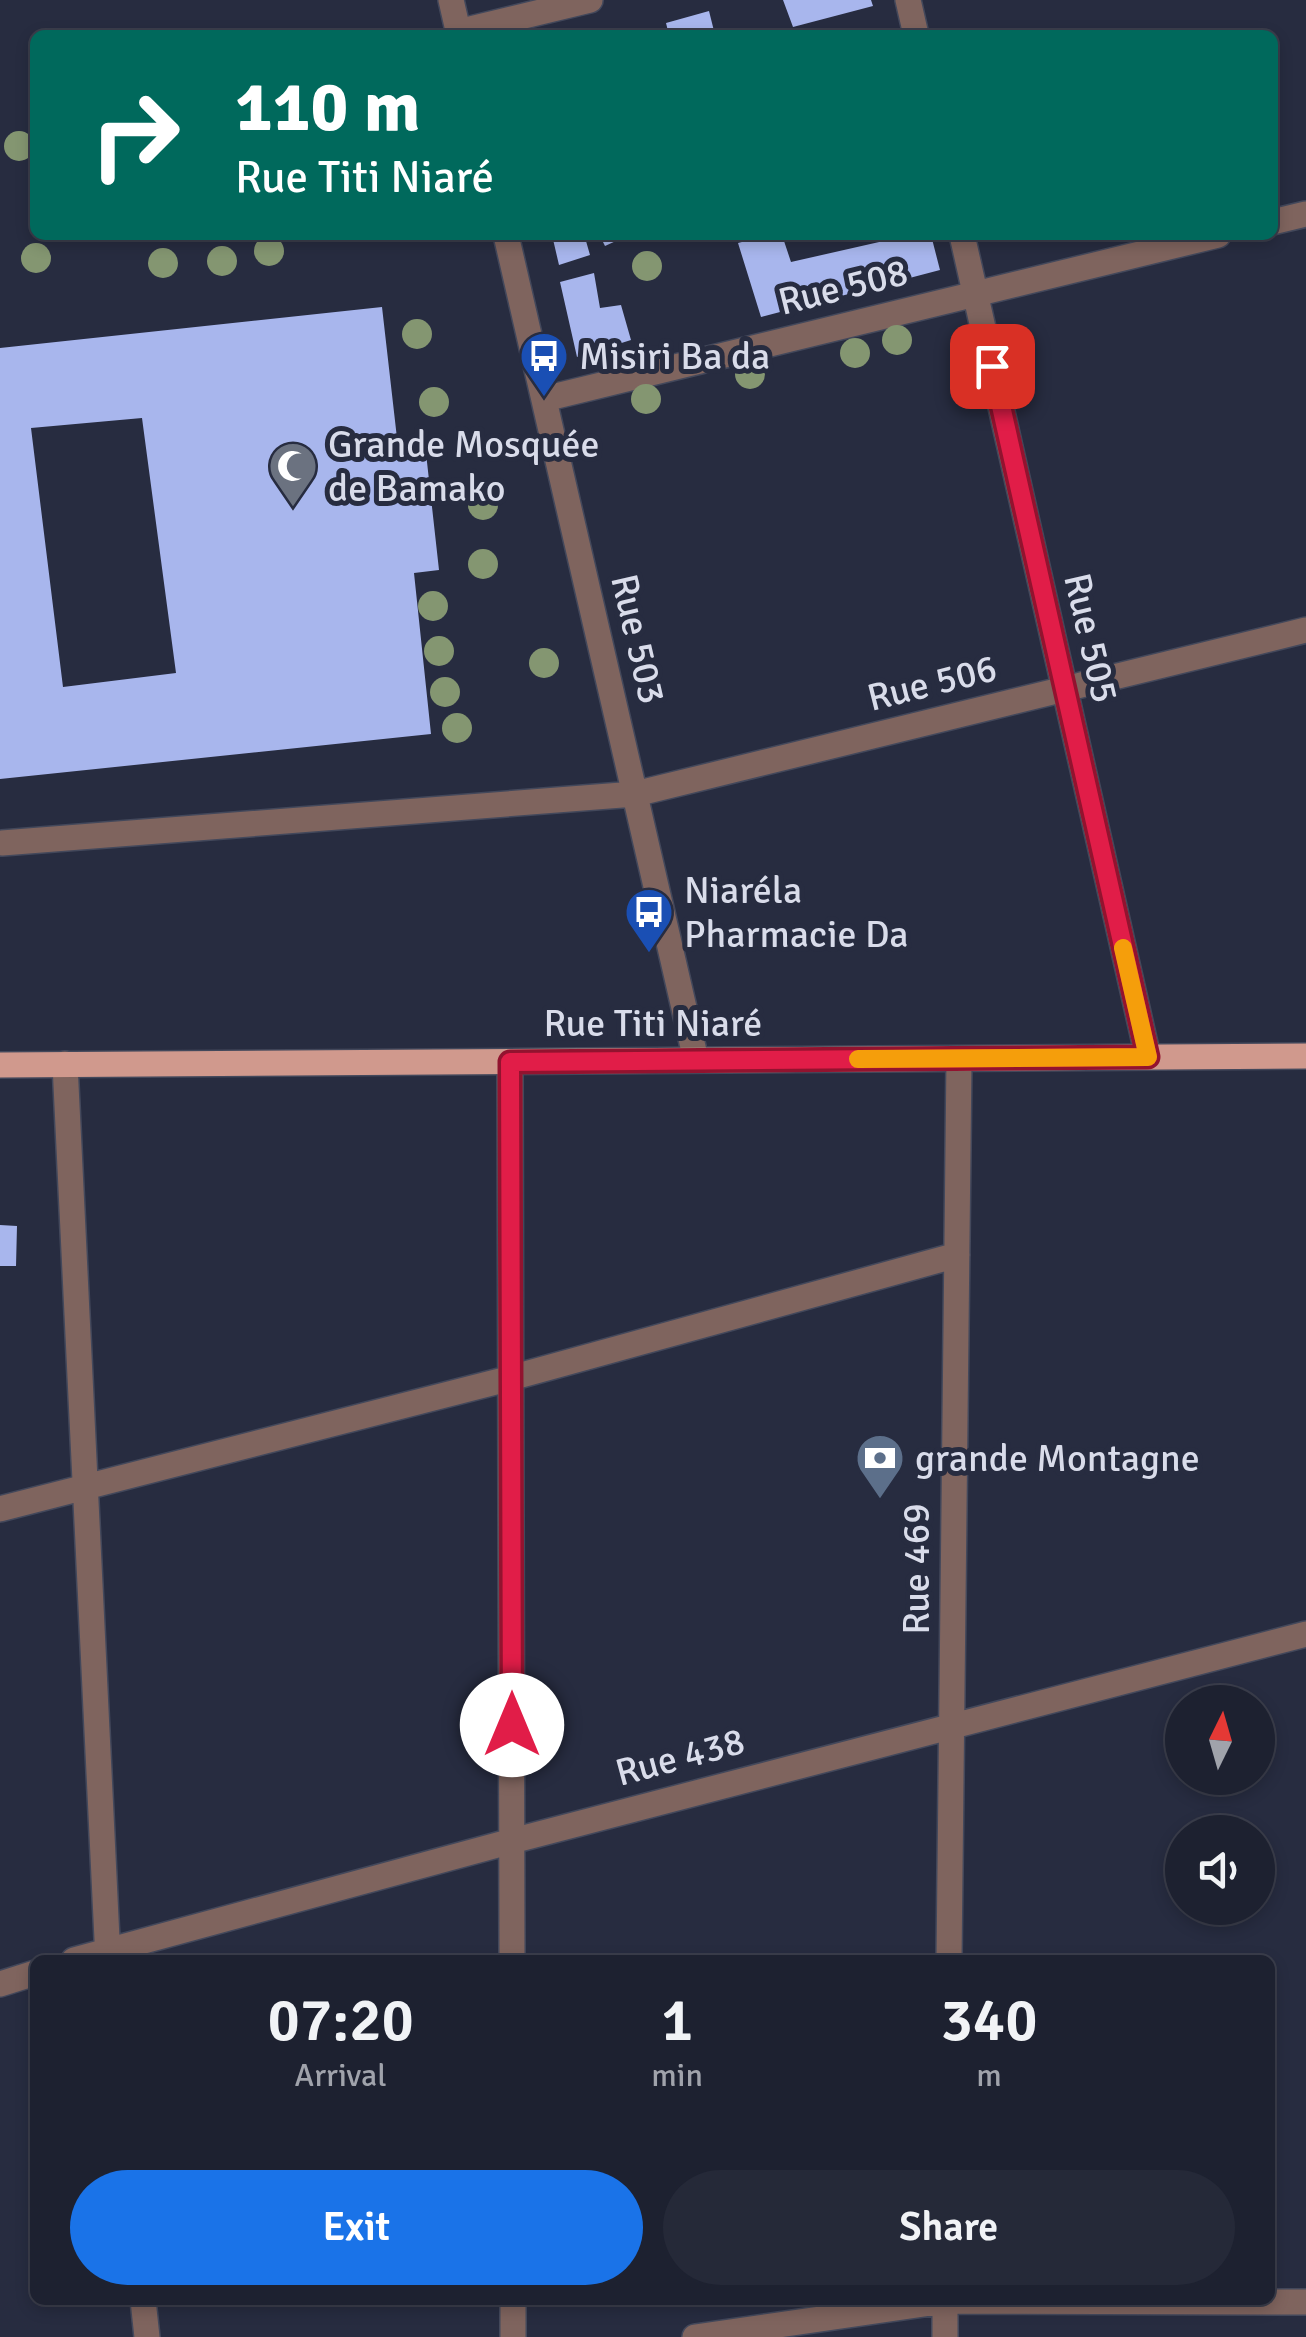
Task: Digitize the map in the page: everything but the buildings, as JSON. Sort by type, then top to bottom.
[{"type":"main road","name":"Rue Titi Niaré","points":[[0,1065],[1306,1056]]},
{"type":"street","points":[[451,0],[458,30]]},
{"type":"street","points":[[471,30],[590,0]]},
{"type":"street","points":[[908,0],[915,30]]},
{"type":"street","points":[[1278,221],[1306,214]]},
{"type":"street","name":"Rue 503","points":[[507,240],[696,1060]]},
{"type":"street","name":"Rue 505","points":[[963,240],[1148,1057]]},
{"type":"street","name":"Rue 508","points":[[544,399],[1197,240]]},
{"type":"street","name":"Rue 506","points":[[2,843],[635,794],[1306,630]]},
{"type":"street","name":"Rue 469","points":[[950,1955],[959,1058]]},
{"type":"street","points":[[510,1062],[512,1955]]},
{"type":"street","points":[[65,1064],[108,1955]]},
{"type":"street","points":[[0,1510],[511,1378],[957,1254]]},
{"type":"street","name":"Rue 438","points":[[108,1955],[512,1840],[1306,1634]]},
{"type":"street","points":[[0,1984],[30,1975]]},
{"type":"street","points":[[1275,2302],[1306,2302]]},
{"type":"street","points":[[144,2305],[147,2337]]},
{"type":"street","points":[[512,2305],[513,2337]]},
{"type":"street","points":[[696,2337],[917,2305]]},
{"type":"street","points":[[944,2337],[945,2305]]},
{"type":"slow traffic","points":[[858,1059],[1148,1057],[1123,948]]},
{"type":"place","name":"Misiri Ba da","points":[[544,398]]},
{"type":"place","name":"Grande Mosquée de Bamako","points":[[293,508]]},
{"type":"place","name":"Niaréla Pharmacie Da","points":[[649,954]]},
{"type":"place","name":"grande Montagne","points":[[880,1500]]},
{"type":"route","points":[[512,1725],[510,1062],[1148,1057],[992,366]]}]
